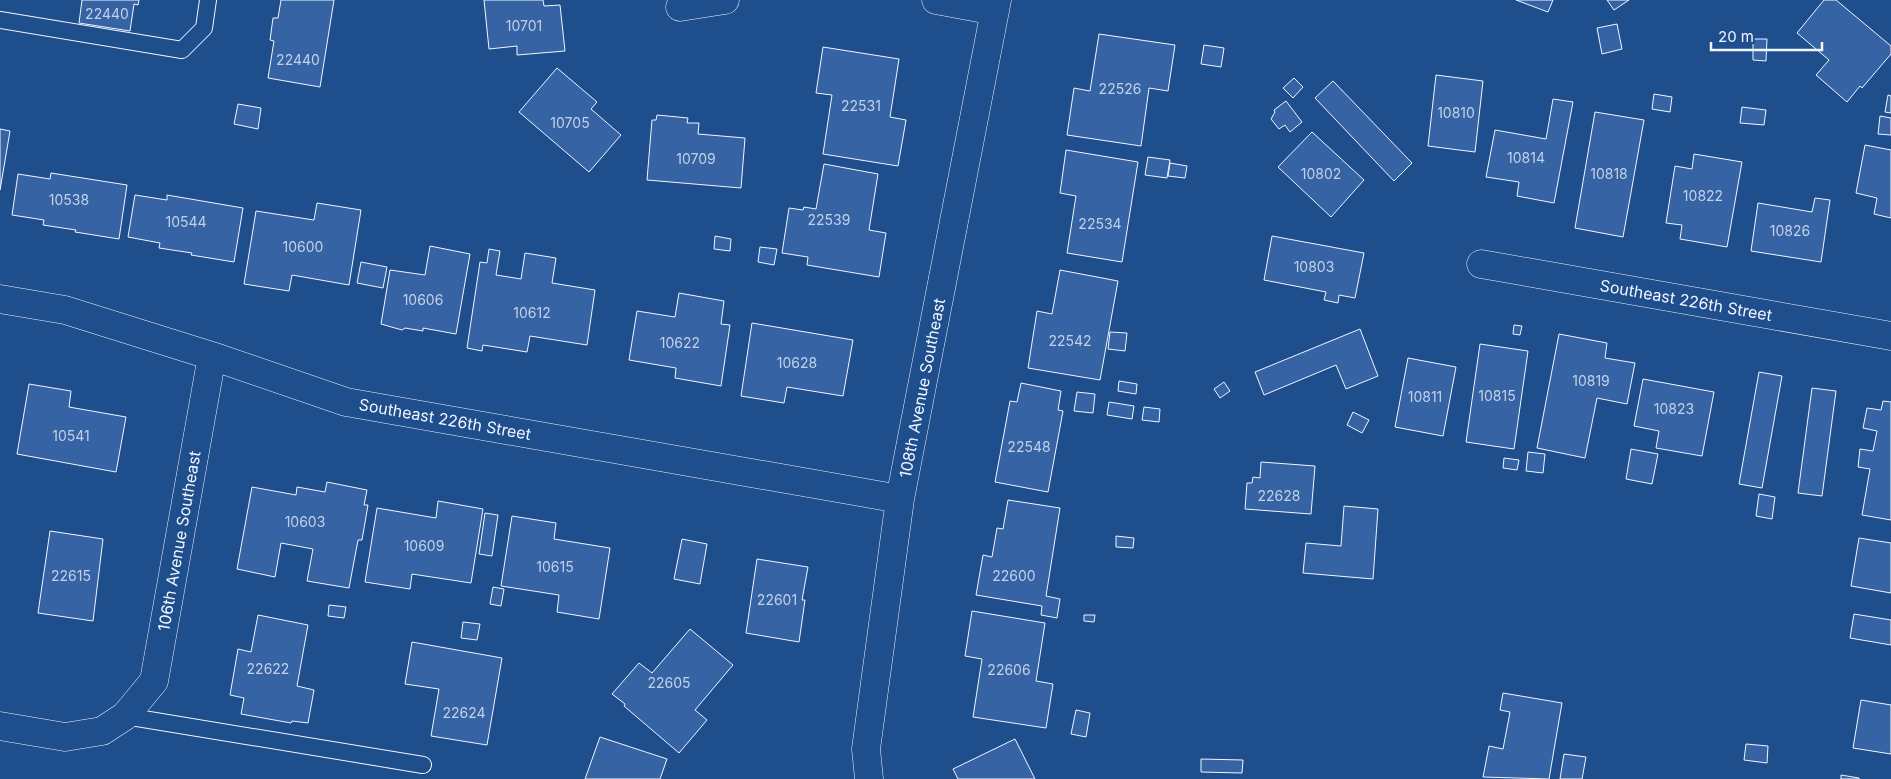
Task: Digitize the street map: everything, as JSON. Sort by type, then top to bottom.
[{"type":"street","points":[[680,7],[725,0]]},
{"type":"street","points":[[936,0],[996,5]]},
{"type":"street","name":"108th Avenue Southeast","points":[[870,779],[866,749],[900,499],[996,5]]},
{"type":"street","name":"Southeast 226th Street","points":[[1480,264],[1891,336]]},
{"type":"street","name":"Southeast 226th Street","points":[[0,299],[65,310],[212,356],[346,402],[900,499]]},
{"type":"street","name":"106th Avenue Southeast","points":[[0,726],[64,737],[102,731],[125,716],[154,681],[212,356]]},
{"type":"lane","points":[[0,20],[182,50],[204,28],[208,0]]},
{"type":"lane","points":[[125,716],[423,765]]},
{"type":"building","points":[[82,0],[139,0],[138,5],[134,4],[130,31],[79,23]]},
{"type":"building","points":[[281,0],[334,0],[320,87],[268,78],[274,41],[270,40],[273,18],[278,18]]},
{"type":"building","points":[[484,0],[543,0],[544,6],[560,5],[565,51],[517,55],[517,46],[489,49]]},
{"type":"building","points":[[1516,0],[1553,0],[1548,12]]},
{"type":"building","points":[[1607,0],[1629,0],[1614,10]]},
{"type":"building","points":[[1824,0],[1836,0],[1891,46],[1891,54],[1862,88],[1860,86],[1847,102],[1816,75],[1829,60],[1797,33]]},
{"type":"building","points":[[1617,24],[1622,49],[1602,54],[1597,28]]},
{"type":"building","points":[[1099,34],[1175,45],[1168,91],[1149,88],[1141,146],[1067,135],[1074,88],[1090,91]]},
{"type":"building","points":[[1753,39],[1767,39],[1766,61],[1753,60]]},
{"type":"building","points":[[1204,45],[1224,48],[1221,67],[1201,64]]},
{"type":"building","points":[[823,47],[899,59],[890,117],[906,120],[898,166],[823,154],[832,95],[816,93]]},
{"type":"building","points":[[557,68],[597,102],[591,109],[621,135],[589,172],[519,112]]},
{"type":"building","points":[[1436,75],[1483,81],[1475,152],[1428,146]]},
{"type":"building","points":[[1294,78],[1303,87],[1293,98],[1283,88]]},
{"type":"building","points":[[1333,81],[1412,163],[1394,181],[1315,98]]},
{"type":"building","points":[[1654,94],[1672,97],[1670,112],[1652,109]]},
{"type":"building","points":[[1888,95],[1891,96],[1891,113],[1885,112]]},
{"type":"building","points":[[1553,99],[1573,102],[1554,203],[1517,196],[1519,182],[1486,177],[1495,130],[1546,139]]},
{"type":"building","points":[[1286,101],[1302,122],[1290,132],[1285,125],[1279,129],[1271,119],[1275,112],[1274,110]]},
{"type":"building","points":[[238,104],[261,108],[258,129],[234,124]]},
{"type":"building","points":[[1742,107],[1766,110],[1764,125],[1740,123]]},
{"type":"building","points":[[1595,112],[1644,120],[1623,237],[1575,228]]},
{"type":"building","points":[[657,115],[688,118],[687,123],[699,123],[698,134],[745,138],[741,188],[647,180],[652,120],[656,120]]},
{"type":"building","points":[[1880,116],[1891,118],[1891,135],[1878,134]]},
{"type":"building","points":[[0,129],[10,131],[0,190]]},
{"type":"building","points":[[1312,132],[1364,180],[1331,217],[1278,167]]},
{"type":"building","points":[[1865,145],[1891,150],[1891,218],[1874,214],[1877,198],[1856,193]]},
{"type":"building","points":[[1066,150],[1138,162],[1122,262],[1067,253],[1076,196],[1060,193]]},
{"type":"building","points":[[1694,154],[1742,162],[1727,247],[1680,239],[1682,225],[1666,223],[1675,166],[1692,169]]},
{"type":"building","points":[[1148,157],[1170,160],[1167,178],[1145,175]]},
{"type":"building","points":[[1170,163],[1187,166],[1185,178],[1168,176]]},
{"type":"building","points":[[824,164],[878,174],[869,230],[886,233],[879,277],[807,265],[808,257],[782,253],[789,208],[803,210],[804,207],[816,209]]},
{"type":"building","points":[[51,173],[127,185],[119,239],[43,225],[44,220],[12,215],[18,174],[50,179]]},
{"type":"building","points":[[135,195],[167,200],[167,195],[243,208],[234,262],[159,248],[160,243],[128,237]]},
{"type":"building","points":[[1815,198],[1830,200],[1821,262],[1751,251],[1758,203],[1812,212]]},
{"type":"building","points":[[317,203],[361,210],[349,285],[292,275],[289,291],[244,284],[256,211],[314,220]]},
{"type":"building","points":[[715,236],[731,239],[730,251],[714,249]]},
{"type":"building","points":[[1272,236],[1364,253],[1355,298],[1339,295],[1338,303],[1324,300],[1326,292],[1264,280]]},
{"type":"building","points":[[430,246],[470,254],[456,334],[423,328],[423,331],[405,328],[402,330],[381,324],[390,270],[425,275]]},
{"type":"building","points":[[760,247],[777,249],[774,265],[758,262]]},
{"type":"building","points":[[489,249],[500,251],[496,275],[521,279],[525,253],[556,258],[552,283],[595,290],[587,345],[530,336],[527,352],[483,345],[482,351],[467,348],[480,262],[487,263]]},
{"type":"building","points":[[361,262],[387,267],[383,288],[357,283]]},
{"type":"building","points":[[1060,270],[1118,281],[1100,380],[1028,368],[1037,311],[1052,314]]},
{"type":"building","points":[[679,293],[724,301],[721,324],[730,325],[721,386],[675,378],[676,368],[629,360],[637,311],[675,317]]},
{"type":"building","points":[[752,323],[853,340],[843,396],[787,387],[784,403],[741,396]]},
{"type":"building","points":[[1514,325],[1522,326],[1520,335],[1513,334]]},
{"type":"building","points":[[1360,329],[1378,376],[1346,389],[1336,365],[1264,395],[1255,372]]},
{"type":"building","points":[[1110,332],[1127,333],[1125,351],[1108,349]]},
{"type":"building","points":[[1559,334],[1607,343],[1605,358],[1635,363],[1627,404],[1597,398],[1585,458],[1537,448]]},
{"type":"building","points":[[1480,344],[1528,351],[1514,449],[1466,442]]},
{"type":"building","points":[[1408,358],[1456,367],[1443,436],[1395,427]]},
{"type":"building","points":[[1759,372],[1782,376],[1762,488],[1739,484]]},
{"type":"building","points":[[1643,379],[1714,392],[1702,456],[1656,448],[1659,431],[1634,426]]},
{"type":"building","points":[[1119,381],[1137,384],[1136,394],[1118,391]]},
{"type":"building","points":[[1224,382],[1230,391],[1220,398],[1214,389]]},
{"type":"building","points":[[1021,383],[1061,391],[1058,410],[1063,411],[1048,492],[995,482],[1010,401],[1017,402]]},
{"type":"building","points":[[29,384],[71,391],[69,407],[126,417],[116,472],[17,454]]},
{"type":"building","points":[[1812,388],[1836,391],[1822,496],[1798,493]]},
{"type":"building","points":[[1077,392],[1095,394],[1093,413],[1074,411]]},
{"type":"building","points":[[1883,401],[1891,402],[1891,520],[1862,515],[1870,469],[1858,467],[1860,449],[1873,451],[1877,431],[1863,428],[1867,408],[1881,410]]},
{"type":"building","points":[[1109,402],[1134,406],[1132,419],[1107,415]]},
{"type":"building","points":[[1144,407],[1160,409],[1159,422],[1142,420]]},
{"type":"building","points":[[1353,412],[1369,420],[1362,433],[1347,425]]},
{"type":"building","points":[[1631,449],[1658,454],[1652,484],[1626,479]]},
{"type":"building","points":[[1528,452],[1545,454],[1543,473],[1526,471]]},
{"type":"building","points":[[1504,458],[1519,460],[1517,470],[1503,468]]},
{"type":"building","points":[[1261,462],[1315,466],[1311,514],[1245,509],[1247,483],[1252,483],[1253,477],[1260,478]]},
{"type":"building","points":[[327,482],[367,490],[364,505],[368,505],[362,540],[358,540],[349,588],[307,581],[313,549],[281,543],[275,577],[237,569],[252,487],[296,495],[297,487],[325,492]]},
{"type":"building","points":[[1759,494],[1775,497],[1772,519],[1756,516]]},
{"type":"building","points":[[1008,500],[1060,508],[1046,596],[1060,599],[1057,618],[1041,615],[1042,606],[976,595],[983,555],[992,557],[997,528],[1003,529]]},
{"type":"building","points":[[438,501],[483,509],[471,583],[412,574],[410,589],[365,582],[377,508],[436,518]]},
{"type":"building","points":[[1344,506],[1378,509],[1373,579],[1303,573],[1306,543],[1341,546]]},
{"type":"building","points":[[485,513],[498,515],[492,556],[479,554]]},
{"type":"building","points":[[512,516],[556,523],[554,539],[610,548],[599,619],[557,612],[559,595],[501,586]]},
{"type":"building","points":[[50,531],[103,539],[93,621],[38,613]]},
{"type":"building","points":[[1116,536],[1134,538],[1133,548],[1116,547]]},
{"type":"building","points":[[1859,538],[1891,543],[1891,593],[1851,586]]},
{"type":"building","points":[[682,539],[707,544],[700,584],[674,579]]},
{"type":"building","points":[[757,559],[808,567],[802,600],[805,600],[799,642],[746,633]]},
{"type":"building","points":[[493,587],[504,589],[501,606],[490,604]]},
{"type":"building","points":[[329,605],[346,607],[344,618],[328,616]]},
{"type":"building","points":[[972,611],[1045,623],[1036,681],[1053,684],[1046,728],[973,717],[982,659],[965,656]]},
{"type":"building","points":[[1854,614],[1891,620],[1891,645],[1850,638]]},
{"type":"building","points":[[258,615],[308,625],[297,686],[314,690],[308,723],[292,721],[291,723],[241,714],[244,698],[230,695],[238,649],[251,652]]},
{"type":"building","points":[[1084,615],[1095,615],[1094,622],[1084,621]]},
{"type":"building","points":[[463,622],[480,624],[477,640],[461,638]]},
{"type":"building","points":[[690,629],[733,665],[695,710],[707,720],[679,753],[612,694],[639,663],[652,673]]},
{"type":"building","points":[[412,642],[502,658],[487,745],[431,736],[439,689],[405,684]]},
{"type":"building","points":[[1503,693],[1562,703],[1549,779],[1483,777],[1489,746],[1503,749],[1510,712],[1500,710]]},
{"type":"building","points":[[1861,700],[1891,705],[1891,754],[1853,748]]},
{"type":"building","points":[[1076,710],[1090,713],[1086,737],[1071,734]]},
{"type":"building","points":[[600,737],[667,759],[660,779],[585,779]]},
{"type":"building","points":[[1015,739],[1035,779],[958,779],[953,769]]},
{"type":"building","points":[[1746,744],[1768,746],[1767,763],[1744,760]]},
{"type":"building","points":[[1564,754],[1586,757],[1582,779],[1560,779]]},
{"type":"building","points":[[1201,759],[1243,760],[1242,773],[1201,772]]},
{"type":"building","points":[[1841,775],[1859,778],[1859,779],[1841,779]]}]
